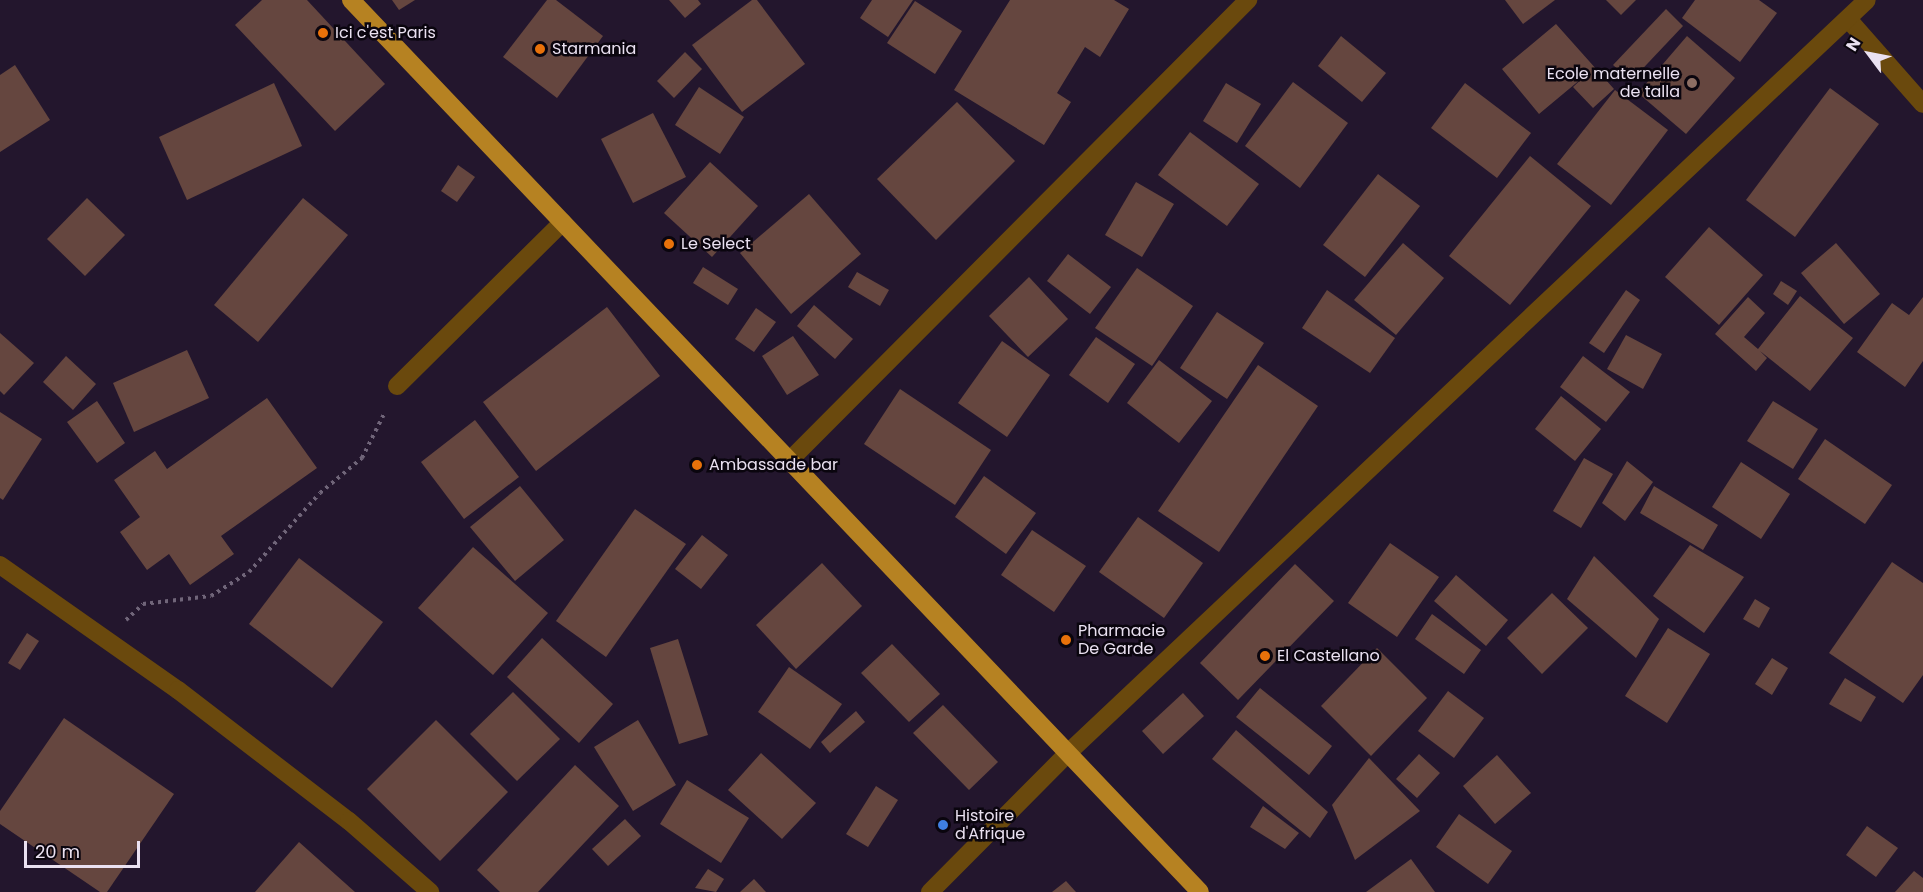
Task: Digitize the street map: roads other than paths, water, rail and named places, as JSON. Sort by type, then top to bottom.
[{"type":"highway","points":[[351,0],[1200,892]]},
{"type":"street","points":[[789,461],[1248,0]]},
{"type":"street","points":[[930,892],[1069,752],[1867,0]]},
{"type":"street","points":[[1848,19],[1923,104]]},
{"type":"street","points":[[397,387],[564,222]]},
{"type":"street","points":[[0,565],[105,639],[350,820],[430,892]]},
{"type":"place","name":"Ici c'est Paris","points":[[323,33]]},
{"type":"place","name":"Starmania","points":[[540,49]]},
{"type":"place","name":"Ecole maternelle de talla","points":[[1692,83]]},
{"type":"place","name":"Le Select","points":[[669,244]]},
{"type":"place","name":"Ambassade bar","points":[[697,465]]},
{"type":"place","name":"Pharmacie De Garde","points":[[1066,640]]},
{"type":"place","name":"El Castellano","points":[[1265,656]]},
{"type":"place","name":"Histoire d'Afrique","points":[[943,825]]}]
